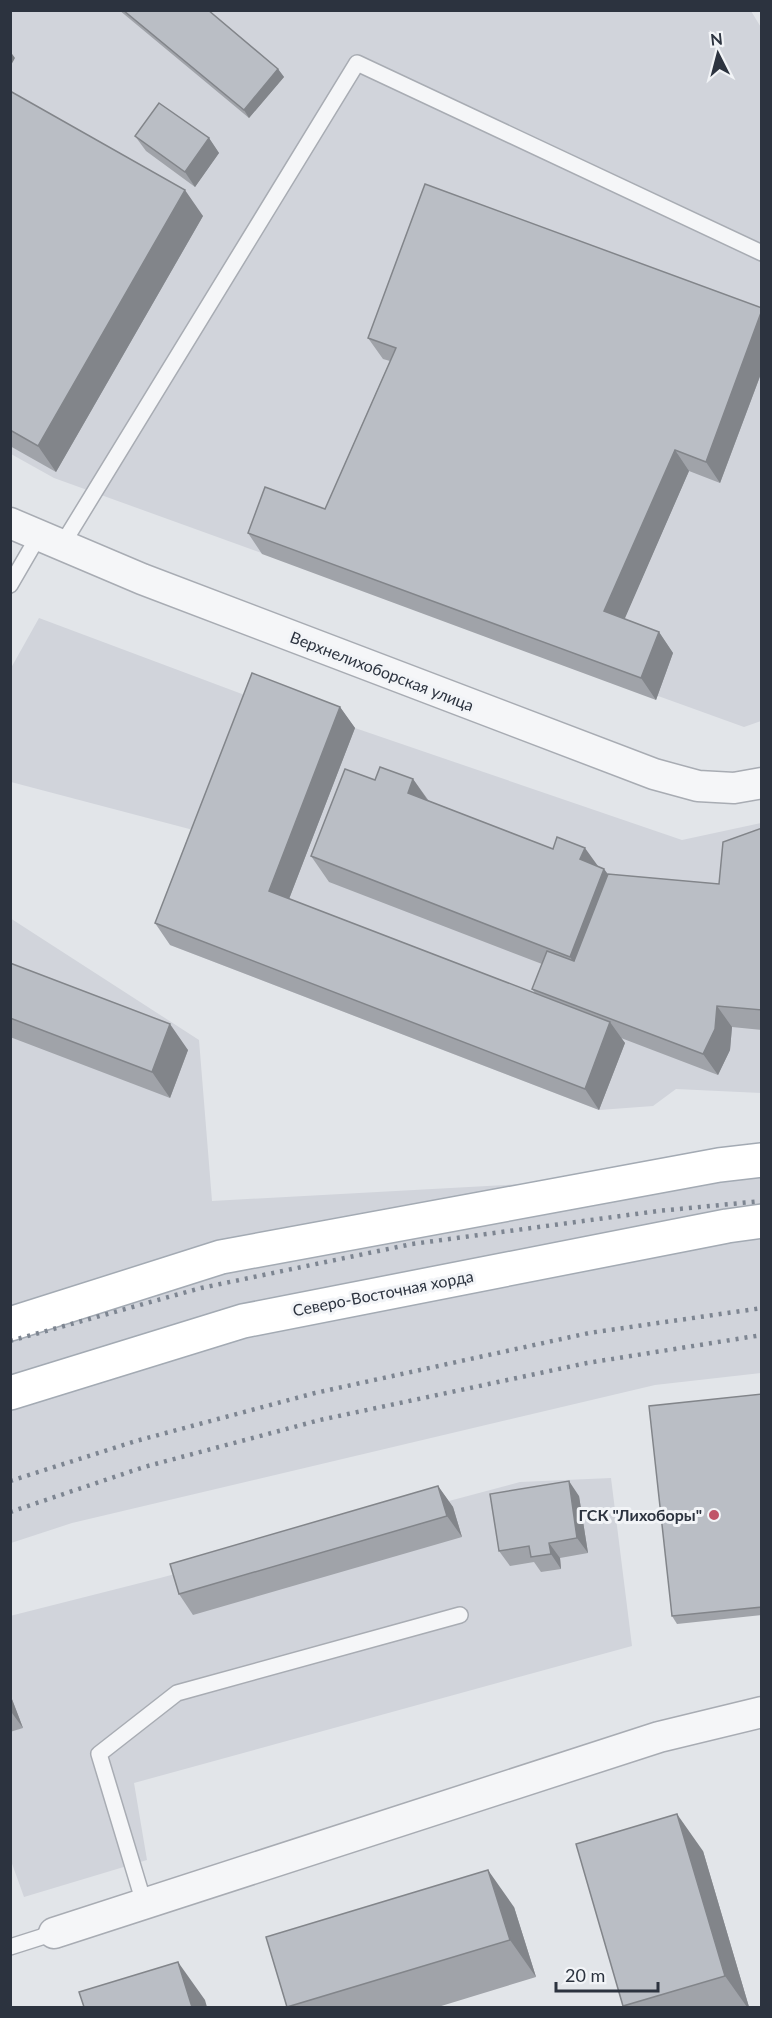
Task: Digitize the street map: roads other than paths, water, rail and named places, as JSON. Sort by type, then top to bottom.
[{"type":"main road","points":[[10,1324],[221,1257],[762,1160]]},
{"type":"main road","name":"Северо-Восточная хорда","points":[[10,1393],[243,1321],[762,1221]]},
{"type":"street","name":"Верхнелихоборская улица","points":[[10,523],[142,579],[654,774],[698,786],[734,788],[762,783]]},
{"type":"street","points":[[54,1933],[660,1737],[762,1712]]},
{"type":"lane","points":[[10,585],[51,540],[357,63],[762,253]]},
{"type":"lane","points":[[144,1903],[99,1754],[177,1693],[460,1615]]},
{"type":"lane","points":[[10,1947],[54,1933]]},
{"type":"railway","points":[[10,1341],[201,1288],[412,1244],[658,1211],[762,1201]]},
{"type":"railway","points":[[10,1481],[136,1441],[315,1393],[589,1333],[762,1308]]},
{"type":"railway","points":[[10,1512],[144,1467],[320,1420],[587,1363],[762,1335]]},
{"type":"place","name":"ГСК \"Лихоборы\"","points":[[714,1515]]}]
